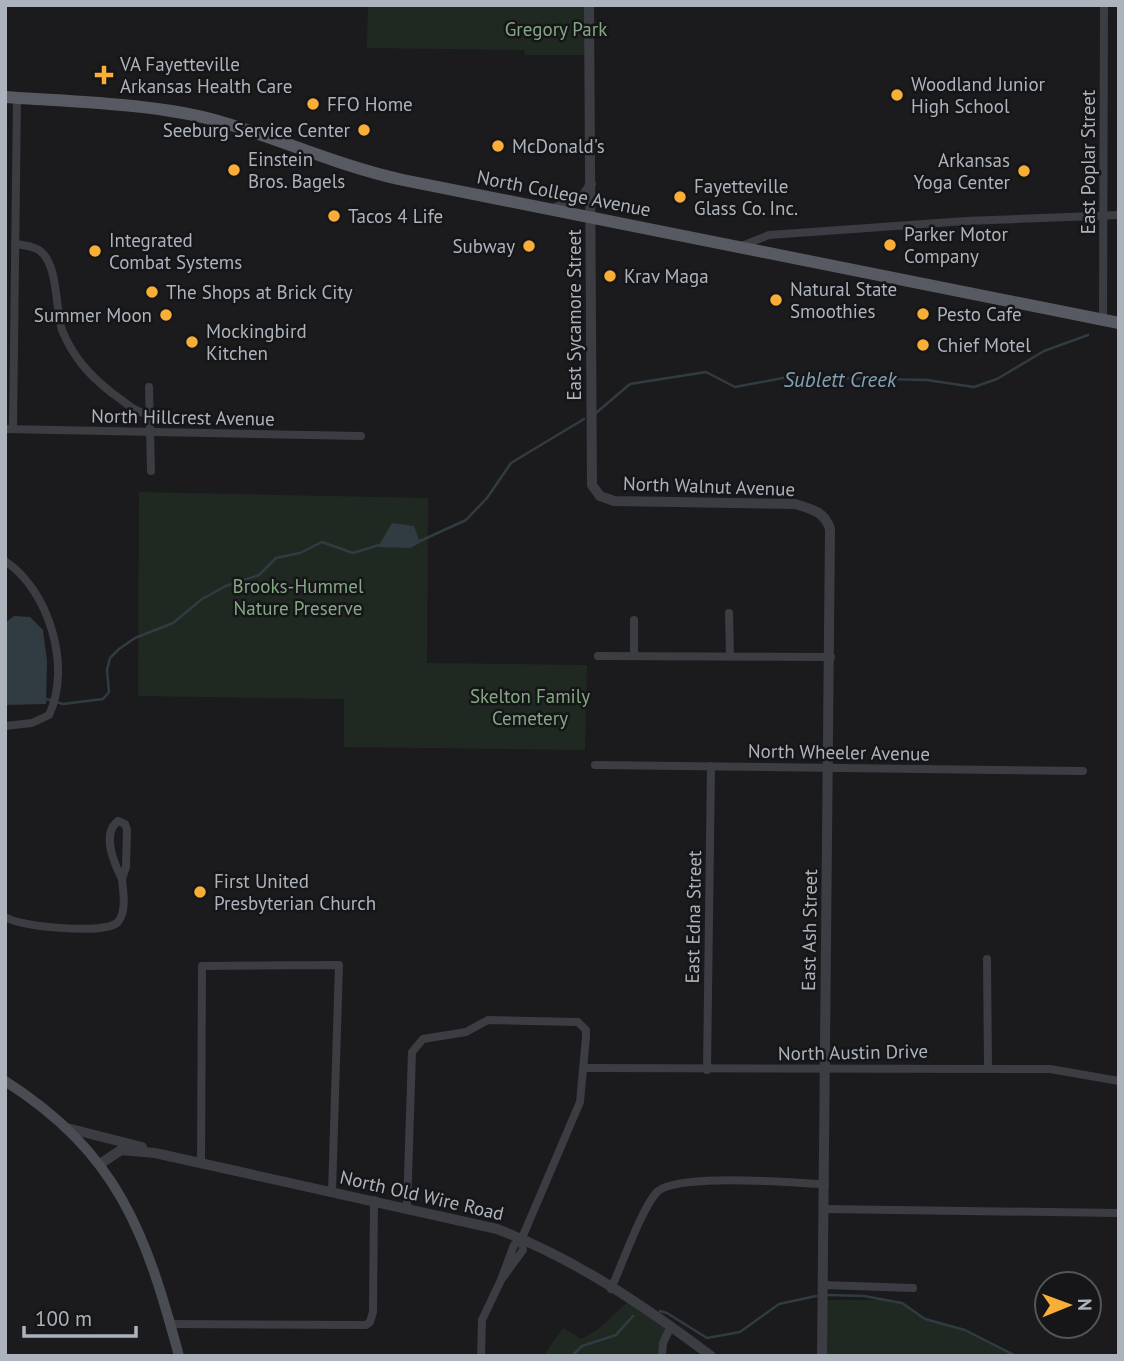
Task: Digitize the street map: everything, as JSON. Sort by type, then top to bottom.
[{"type":"main road","name":"North College Avenue","points":[[11,97],[159,111],[216,121],[371,173],[1119,323]]},
{"type":"main road","points":[[5,1081],[67,1128],[100,1164],[142,1234],[179,1356]]},
{"type":"street","name":"East Sycamore Street","points":[[589,5],[592,485],[600,496]]},
{"type":"street","name":"East Poplar Street","points":[[1103,319],[1104,5]]},
{"type":"street","points":[[9,429],[15,244],[11,97]]},
{"type":"street","points":[[549,210],[577,201],[592,183]]},
{"type":"street","points":[[739,247],[769,235],[957,222],[1119,215]]},
{"type":"street","points":[[15,244],[36,248],[46,258],[57,292],[61,327],[74,355],[92,377],[138,412],[149,414]]},
{"type":"street","points":[[149,387],[151,471]]},
{"type":"street","name":"North Hillcrest Avenue","points":[[9,429],[361,436]]},
{"type":"street","name":"North Walnut Avenue","points":[[600,496],[614,501],[781,503],[817,511]]},
{"type":"street","name":"East Ash Street","points":[[817,511],[827,519],[831,529],[822,1356]]},
{"type":"street","points":[[5,561],[22,572],[44,607],[57,656],[54,705],[42,720],[5,726]]},
{"type":"street","points":[[729,612],[730,656]]},
{"type":"street","points":[[634,620],[634,656]]},
{"type":"street","points":[[598,656],[831,657]]},
{"type":"street","name":"North Wheeler Avenue","points":[[595,765],[1083,771]]},
{"type":"street","name":"East Edna Street","points":[[707,1070],[711,766]]},
{"type":"street","points":[[5,917],[14,923],[42,927],[107,928],[117,923],[122,915],[122,878],[110,838],[110,829],[118,821],[125,824],[127,830],[126,867],[122,878]]},
{"type":"street","points":[[987,959],[988,1067]]},
{"type":"street","points":[[201,1163],[202,966],[339,965],[332,1192]]},
{"type":"street","points":[[407,1206],[412,1052],[415,1045],[430,1037],[466,1032],[488,1020],[571,1021],[583,1025],[586,1030],[586,1068],[577,1112],[522,1238],[514,1245],[482,1320],[481,1356]]},
{"type":"street","name":"North Austin Drive","points":[[586,1068],[707,1070],[988,1067],[1050,1069],[1119,1081]]},
{"type":"street","points":[[67,1128],[136,1144],[155,1153]]},
{"type":"street","name":"North Old Wire Road","points":[[100,1164],[121,1150],[155,1153],[407,1206],[497,1229],[522,1238],[611,1289],[671,1326],[711,1356]]},
{"type":"street","points":[[611,1289],[650,1201],[657,1192],[674,1183],[701,1181],[825,1184]]},
{"type":"street","points":[[170,1324],[361,1326],[370,1322],[373,1312],[374,1200]]},
{"type":"street","points":[[824,1209],[1119,1213]]},
{"type":"street","points":[[823,1285],[913,1288]]},
{"type":"street","points":[[662,1356],[663,1343],[671,1326]]},
{"type":"green space","name":"Gregory Park","points":[[368,5],[589,5],[590,55],[525,55],[524,50],[367,48]]},
{"type":"green space","name":"Brooks-Hummel Nature Preserve","points":[[139,492],[428,498],[427,663],[587,665],[585,750],[344,747],[344,699],[138,696]]},
{"type":"green space","points":[[630,1300],[671,1326],[662,1356],[543,1356],[563,1328],[582,1339],[597,1330]]},
{"type":"green space","points":[[823,1300],[890,1300],[906,1305],[925,1319],[965,1330],[1016,1356],[822,1356]]},
{"type":"shaded area","points":[[392,523],[414,526],[420,543],[410,548],[378,547]]},
{"type":"shaded area","points":[[14,616],[30,617],[43,630],[47,661],[46,704],[5,705],[5,623]]},
{"type":"waterway","name":"Sublett Creek","points":[[596,413],[630,384],[706,372],[735,387],[788,377],[927,380],[974,387],[997,379],[1044,351],[1088,335]]},
{"type":"waterway","name":"Sublett Creek","points":[[420,541],[466,520],[487,498],[511,463],[584,419]]},
{"type":"waterway","name":"Sublett Creek","points":[[46,699],[63,704],[103,699],[109,692],[107,670],[110,658],[119,649],[135,638],[173,623],[202,599],[226,586],[259,575],[276,558],[300,553],[322,542],[353,553],[379,545]]},
{"type":"waterway","points":[[828,1295],[864,1296],[902,1303],[925,1319],[965,1330],[1016,1356]]},
{"type":"waterway","points":[[660,1311],[707,1338],[740,1332],[779,1304],[816,1296]]},
{"type":"waterway","points":[[572,1356],[582,1346],[616,1335],[633,1316]]},
{"type":"place","name":"VA Fayetteville Arkansas Health Care","points":[[104,75]]},
{"type":"place","name":"Woodland Junior High School","points":[[897,95]]},
{"type":"place","name":"FFO Home","points":[[313,104]]},
{"type":"place","name":"Seeburg Service Center","points":[[364,130]]},
{"type":"place","name":"McDonald's","points":[[498,146]]},
{"type":"place","name":"Einstein Bros. Bagels","points":[[234,170]]},
{"type":"place","name":"Arkansas Yoga Center","points":[[1024,171]]},
{"type":"place","name":"Fayetteville Glass Co. Inc.","points":[[680,197]]},
{"type":"place","name":"Tacos 4 Life","points":[[334,216]]},
{"type":"place","name":"Parker Motor Company","points":[[890,245]]},
{"type":"place","name":"Subway","points":[[529,246]]},
{"type":"place","name":"Integrated Combat Systems","points":[[95,251]]},
{"type":"place","name":"Krav Maga","points":[[610,276]]},
{"type":"place","name":"The Shops at Brick City","points":[[152,292]]},
{"type":"place","name":"Natural State Smoothies","points":[[776,300]]},
{"type":"place","name":"Pesto Cafe","points":[[923,314]]},
{"type":"place","name":"Summer Moon","points":[[166,315]]},
{"type":"place","name":"Mockingbird Kitchen","points":[[192,342]]},
{"type":"place","name":"Chief Motel","points":[[923,345]]},
{"type":"place","name":"First United Presbyterian Church","points":[[200,892]]},
{"type":"park label","name":"Skelton Family Cemetery","points":[[530,707]]}]
